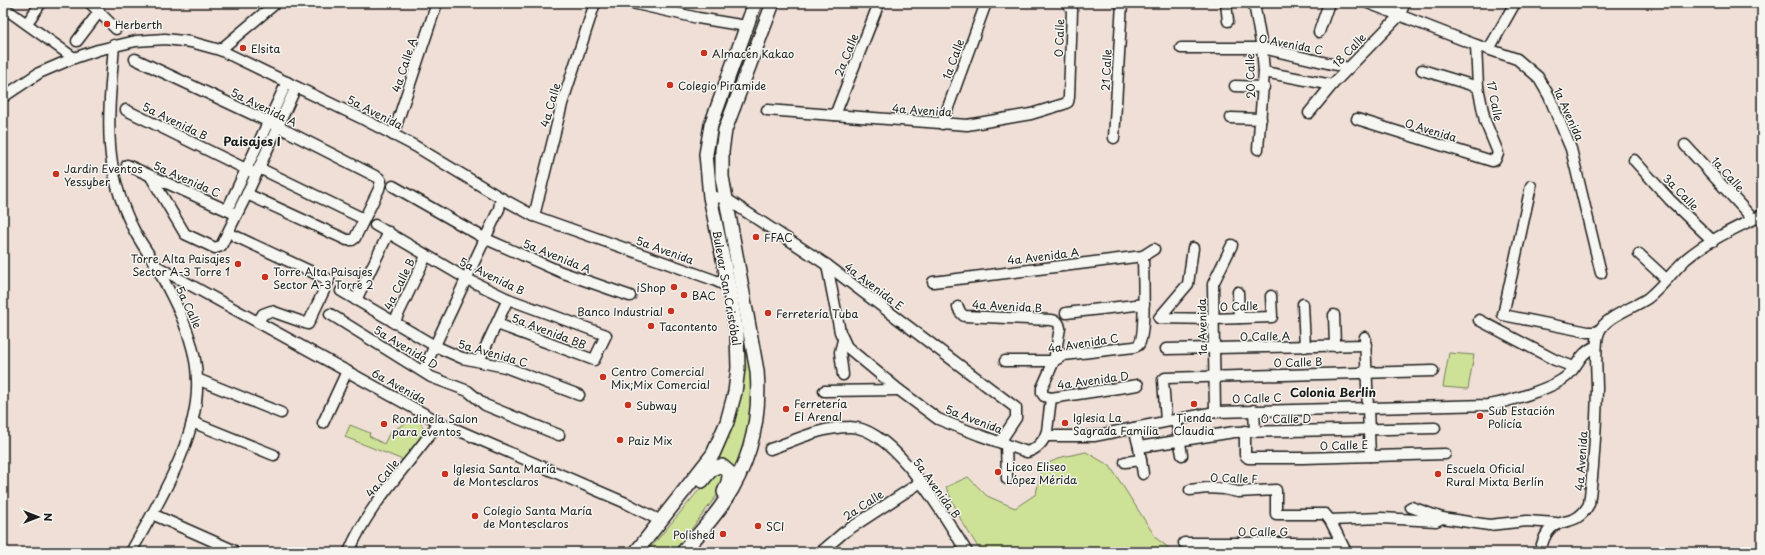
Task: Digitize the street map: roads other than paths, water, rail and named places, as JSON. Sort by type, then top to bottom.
[{"type":"main road","name":"Bulevar San Cristóbal","points":[[636,552],[713,454],[727,422],[734,392],[738,368],[737,334],[710,197],[706,154],[711,125],[755,3]]},
{"type":"main road","name":"Bulevar San Cristóbal","points":[[683,552],[723,504],[738,479],[747,458],[759,400],[753,347],[725,198],[722,177],[722,151],[725,130],[772,3]]},
{"type":"main road","points":[[729,288],[737,293],[744,329],[753,347]]},
{"type":"main road","points":[[643,552],[710,471],[715,467],[722,466],[729,472],[724,491],[678,552]]},
{"type":"street","points":[[27,23],[41,3]]},
{"type":"street","points":[[90,3],[116,29]]},
{"type":"street","points":[[220,50],[276,3]]},
{"type":"street","name":"4a Calle A","points":[[393,135],[437,3]]},
{"type":"street","name":"4a Calle","points":[[534,216],[562,104],[595,3]]},
{"type":"street","points":[[632,3],[698,18],[746,26]]},
{"type":"street","name":"2a Calle","points":[[835,115],[879,3]]},
{"type":"street","name":"1a Calle","points":[[942,124],[986,3]]},
{"type":"street","name":"21 Calle","points":[[1114,138],[1122,3]]},
{"type":"street","points":[[1226,3],[1228,21]]},
{"type":"street","name":"20 Calle","points":[[1254,3],[1262,48],[1264,72],[1258,149]]},
{"type":"street","points":[[1319,32],[1329,3]]},
{"type":"street","name":"1a Avenida","points":[[1368,3],[1476,45],[1517,59],[1538,77],[1549,96],[1571,149],[1601,273]]},
{"type":"street","name":"18 Calle","points":[[1309,113],[1332,85],[1399,16],[1405,3]]},
{"type":"street","points":[[1489,49],[1515,3]]},
{"type":"street","name":"0 Calle","points":[[1068,4],[1072,10],[1069,98]]},
{"type":"street","points":[[3,7],[74,58]]},
{"type":"street","points":[[77,41],[99,12]]},
{"type":"street","name":"5a Avenida","points":[[3,97],[39,74],[74,58],[114,45],[136,41],[165,39],[191,42],[220,50],[292,84],[393,135],[434,157],[500,198],[534,216],[714,280],[729,288]]},
{"type":"street","name":"5a Calle","points":[[114,45],[108,131],[114,174],[132,226],[156,266],[188,332],[197,379],[192,422],[177,465],[131,552]]},
{"type":"street","name":"17 Calle","points":[[1476,45],[1478,87],[1485,121],[1497,150],[1497,158]]},
{"type":"street","name":"0 Avenida C","points":[[1181,48],[1262,48],[1349,68]]},
{"type":"street","name":"5a Avenida A","points":[[135,59],[274,124],[379,178],[381,181],[379,189],[364,219]]},
{"type":"street","points":[[1422,70],[1478,87]]},
{"type":"street","points":[[1264,72],[1332,85]]},
{"type":"street","points":[[152,177],[185,234],[215,248],[221,246],[247,194],[254,170],[292,84]]},
{"type":"street","points":[[1235,86],[1264,87]]},
{"type":"street","name":"4a Avenida","points":[[767,110],[967,125],[1031,114],[1064,104],[1068,102],[1069,98]]},
{"type":"street","name":"5a Avenida B","points":[[126,110],[254,170],[364,219]]},
{"type":"street","points":[[1231,118],[1261,119]]},
{"type":"street","name":"0 Avenida","points":[[1357,119],[1492,161],[1497,158]]},
{"type":"street","name":"1a Calle","points":[[1685,145],[1758,217]]},
{"type":"street","name":"3a Calle","points":[[1634,160],[1670,200],[1712,241]]},
{"type":"street","name":"5a Avenida C","points":[[127,165],[237,214]]},
{"type":"street","points":[[227,210],[254,170]]},
{"type":"street","name":"5a Avenida A","points":[[393,186],[486,239],[561,272],[630,296]]},
{"type":"street","points":[[1531,186],[1503,315],[1588,332],[1599,332],[1609,320],[1648,298],[1687,259],[1712,241],[1758,217]]},
{"type":"street","points":[[247,194],[347,240],[352,240],[355,238],[364,219]]},
{"type":"street","name":"4a Avenida E","points":[[710,197],[725,198],[827,265],[1016,408],[1016,418],[1003,443]]},
{"type":"street","points":[[423,371],[486,239],[499,209],[500,198]]},
{"type":"street","name":"5a Avenida B","points":[[375,224],[426,256],[467,279],[508,299],[606,336],[594,360]]},
{"type":"street","points":[[356,300],[389,232]]},
{"type":"street","points":[[235,236],[329,280],[308,324],[271,311],[262,314],[258,322]]},
{"type":"street","name":"1a Avenida","points":[[1214,412],[1215,350],[1213,284],[1232,245]]},
{"type":"street","name":"0 Calle","points":[[1192,248],[1188,284],[1159,318],[1213,319],[1272,317],[1271,296]]},
{"type":"street","name":"4a Avenida A","points":[[933,282],[1143,256],[1154,249]]},
{"type":"street","points":[[1639,254],[1666,279]]},
{"type":"street","name":"4a Calle B","points":[[394,323],[426,256]]},
{"type":"street","points":[[1066,313],[1144,304],[1143,256]]},
{"type":"street","points":[[827,265],[843,340],[840,352],[844,375]]},
{"type":"street","name":"6a Avenida","points":[[156,266],[439,422],[626,504],[661,521]]},
{"type":"street","name":"5a Avenida C","points":[[341,291],[435,346],[462,358],[505,367],[579,395]]},
{"type":"street","points":[[1238,292],[1239,318]]},
{"type":"street","points":[[479,361],[508,299]]},
{"type":"street","name":"4a Avenida C","points":[[1005,361],[1054,361],[1064,355],[1134,347],[1139,344],[1142,338],[1144,304]]},
{"type":"street","points":[[1303,304],[1305,347]]},
{"type":"street","name":"4a Avenida B","points":[[958,307],[964,316],[1056,321],[1060,328],[1054,361]]},
{"type":"street","name":"5a Avenida D","points":[[330,314],[431,377],[468,391],[485,405],[559,435]]},
{"type":"street","points":[[1334,315],[1335,346]]},
{"type":"street","points":[[1479,320],[1555,360],[1574,367]]},
{"type":"street","name":"5a Avenida BB","points":[[497,324],[594,360]]},
{"type":"street","name":"4a Avenida","points":[[1556,523],[1576,519],[1585,513],[1589,504],[1596,420],[1598,357],[1596,346],[1599,332]]},
{"type":"street","name":"5a Avenida","points":[[843,340],[847,347],[898,390],[938,418],[963,430],[1027,452],[1040,445],[1046,436]]},
{"type":"street","name":"0 Calle A","points":[[1166,349],[1215,350],[1335,346],[1366,341],[1367,372]]},
{"type":"street","name":"0 Calle C","points":[[1046,436],[1094,436],[1214,412],[1497,403],[1556,383],[1567,376],[1583,353],[1596,346]]},
{"type":"street","points":[[1046,436],[1051,398],[1044,396],[1042,388],[1054,361]]},
{"type":"street","points":[[323,423],[347,371]]},
{"type":"street","name":"0 Calle B","points":[[1166,421],[1164,379],[1215,376],[1433,371]]},
{"type":"street","points":[[1367,372],[1370,456]]},
{"type":"street","points":[[197,379],[281,413]]},
{"type":"street","name":"4a Avenida D","points":[[1051,398],[1138,385]]},
{"type":"street","points":[[824,391],[898,390]]},
{"type":"street","points":[[1250,431],[1254,410]]},
{"type":"street","points":[[1176,420],[1182,455]]},
{"type":"street","points":[[192,422],[274,455]]},
{"type":"street","name":"4a Calle","points":[[349,552],[357,533],[370,512],[439,422]]},
{"type":"street","name":"5a Avenida B","points":[[770,449],[830,429],[851,427],[865,429],[894,450],[921,482],[967,552]]},
{"type":"street","points":[[1134,428],[1139,447],[1143,474]]},
{"type":"street","name":"0 Calle D","points":[[1139,447],[1220,433],[1250,431],[1434,428]]},
{"type":"street","name":"0 Calle E","points":[[1250,431],[1245,455],[1248,458],[1445,454]]},
{"type":"street","points":[[1003,443],[1007,479]]},
{"type":"street","points":[[1126,462],[1141,460]]},
{"type":"street","name":"2a Calle","points":[[821,552],[843,533],[921,482]]},
{"type":"street","name":"0 Calle F","points":[[1190,490],[1224,489],[1238,492],[1275,490],[1277,514],[1328,518],[1381,518],[1436,521],[1442,518]]},
{"type":"street","name":"0 Calle F","points":[[1411,507],[1442,518],[1489,525],[1527,521],[1556,523]]},
{"type":"street","points":[[152,514],[233,550]]},
{"type":"street","points":[[1328,518],[1344,547]]},
{"type":"street","points":[[1540,552],[1544,536],[1556,523]]},
{"type":"street","name":"0 Calle G","points":[[1184,543],[1344,547]]},
{"type":"place","name":"Herberth","points":[[107,24]]},
{"type":"place","name":"Elsita","points":[[243,48]]},
{"type":"place","name":"Almacén Kakao","points":[[704,53]]},
{"type":"place","name":"Colegio Piramide","points":[[670,85]]},
{"type":"place","name":"Jardin Eventos Yessyber","points":[[56,174]]},
{"type":"place","name":"FFAC","points":[[756,237]]},
{"type":"place","name":"Torre Alta Paisajes Sector A-3 Torre 1","points":[[238,264]]},
{"type":"place","name":"Torre Alta Paisajes Sector A-3 Torre 2","points":[[265,277]]},
{"type":"place","name":"iShop","points":[[674,287]]},
{"type":"place","name":"BAC","points":[[684,295]]},
{"type":"place","name":"Banco Industrial","points":[[671,311]]},
{"type":"place","name":"Ferretería Tuba","points":[[768,313]]},
{"type":"place","name":"Tacontento","points":[[651,326]]},
{"type":"place","name":"Centro Comercial Mix;Mix Comercial","points":[[603,377]]},
{"type":"place","name":"Tienda Claudia","points":[[1194,404]]},
{"type":"place","name":"Subway","points":[[628,405]]},
{"type":"place","name":"Ferretería El Arenal","points":[[786,409]]},
{"type":"place","name":"Sub Estación Policía","points":[[1480,416]]},
{"type":"place","name":"Iglesia La Sagrada Familia","points":[[1065,423]]},
{"type":"place","name":"Rondinela Salon para eventos","points":[[384,424]]},
{"type":"place","name":"Paiz Mix","points":[[620,440]]},
{"type":"place","name":"Liceo Eliseo López Mérida","points":[[998,472]]},
{"type":"place","name":"Iglesia Santa María de Montesclaros","points":[[445,474]]},
{"type":"place","name":"Escuela Oficial Rural Mixta Berlín","points":[[1438,474]]},
{"type":"place","name":"Colegio Santa María de Montesclaros","points":[[475,516]]},
{"type":"place","name":"SCI","points":[[758,526]]},
{"type":"place","name":"Polished","points":[[723,534]]},
{"type":"district","name":"Paisajes I","points":[[252,141]]},
{"type":"district","name":"Colonia Berlin","points":[[1333,392]]}]
